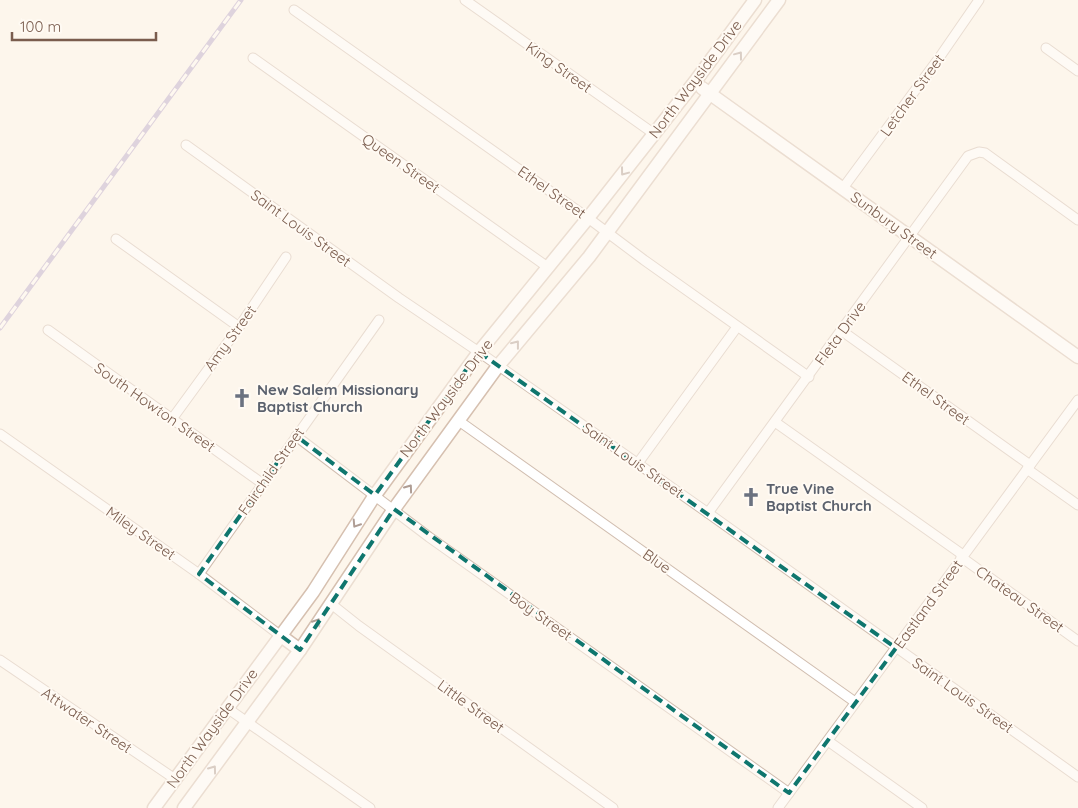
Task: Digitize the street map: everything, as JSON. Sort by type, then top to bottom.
[{"type":"main road","name":"North Wayside Drive","points":[[154,808],[313,592],[375,495],[479,352],[549,268],[694,83],[755,0]]},
{"type":"main road","name":"North Wayside Drive","points":[[184,808],[300,650],[394,509],[498,366],[568,284],[779,0]]},
{"type":"main road","name":"Sunbury Street","points":[[694,83],[1078,357]]},
{"type":"main road","points":[[280,636],[300,650]]},
{"type":"street","name":"King Street","points":[[465,0],[653,133]]},
{"type":"street","name":"Letcher Street","points":[[843,188],[939,58],[979,0]]},
{"type":"street","name":"Ethel Street","points":[[294,10],[588,218],[737,327],[809,376]]},
{"type":"street","points":[[1046,48],[1078,71]]},
{"type":"street","name":"Queen Street","points":[[253,58],[549,268]]},
{"type":"street","name":"Saint Louis Street","points":[[186,145],[399,298],[638,463],[1078,777]]},
{"type":"street","name":"Fleta Drive","points":[[708,513],[968,156],[979,152],[985,153],[1078,220]]},
{"type":"street","points":[[116,239],[239,327]]},
{"type":"street","name":"Amy Street","points":[[172,418],[239,327],[286,257]]},
{"type":"street","name":"Fairchild Street","points":[[199,574],[379,320]]},
{"type":"street","points":[[638,463],[737,327]]},
{"type":"street","name":"South Howton Street","points":[[48,330],[263,484]]},
{"type":"street","name":"Ethel Street","points":[[842,331],[1078,505]]},
{"type":"street","name":"Eastland Street","points":[[778,808],[1078,400]]},
{"type":"street","name":"Blue","points":[[459,421],[855,702]]},
{"type":"street","name":"Chateau Street","points":[[775,422],[1078,640]]},
{"type":"street","name":"Miley Street","points":[[0,434],[199,574],[280,636]]},
{"type":"street","name":"Boy Street","points":[[296,436],[429,537],[789,793]]},
{"type":"street","name":"Little Street","points":[[330,603],[359,626],[613,808]]},
{"type":"street","name":"Attwater Street","points":[[0,660],[175,779]]},
{"type":"street","points":[[227,708],[370,808]]},
{"type":"street","points":[[828,741],[922,808]]},
{"type":"highlighted area","points":[[479,352],[896,648],[789,793],[394,509],[300,650],[199,574],[296,436],[375,495]]},
{"type":"railway","points":[[0,328],[241,0]]},
{"type":"place","name":"New Salem Missionary Baptist Church","points":[[242,398]]},
{"type":"place","name":"True Vine Baptist Church","points":[[751,497]]}]
